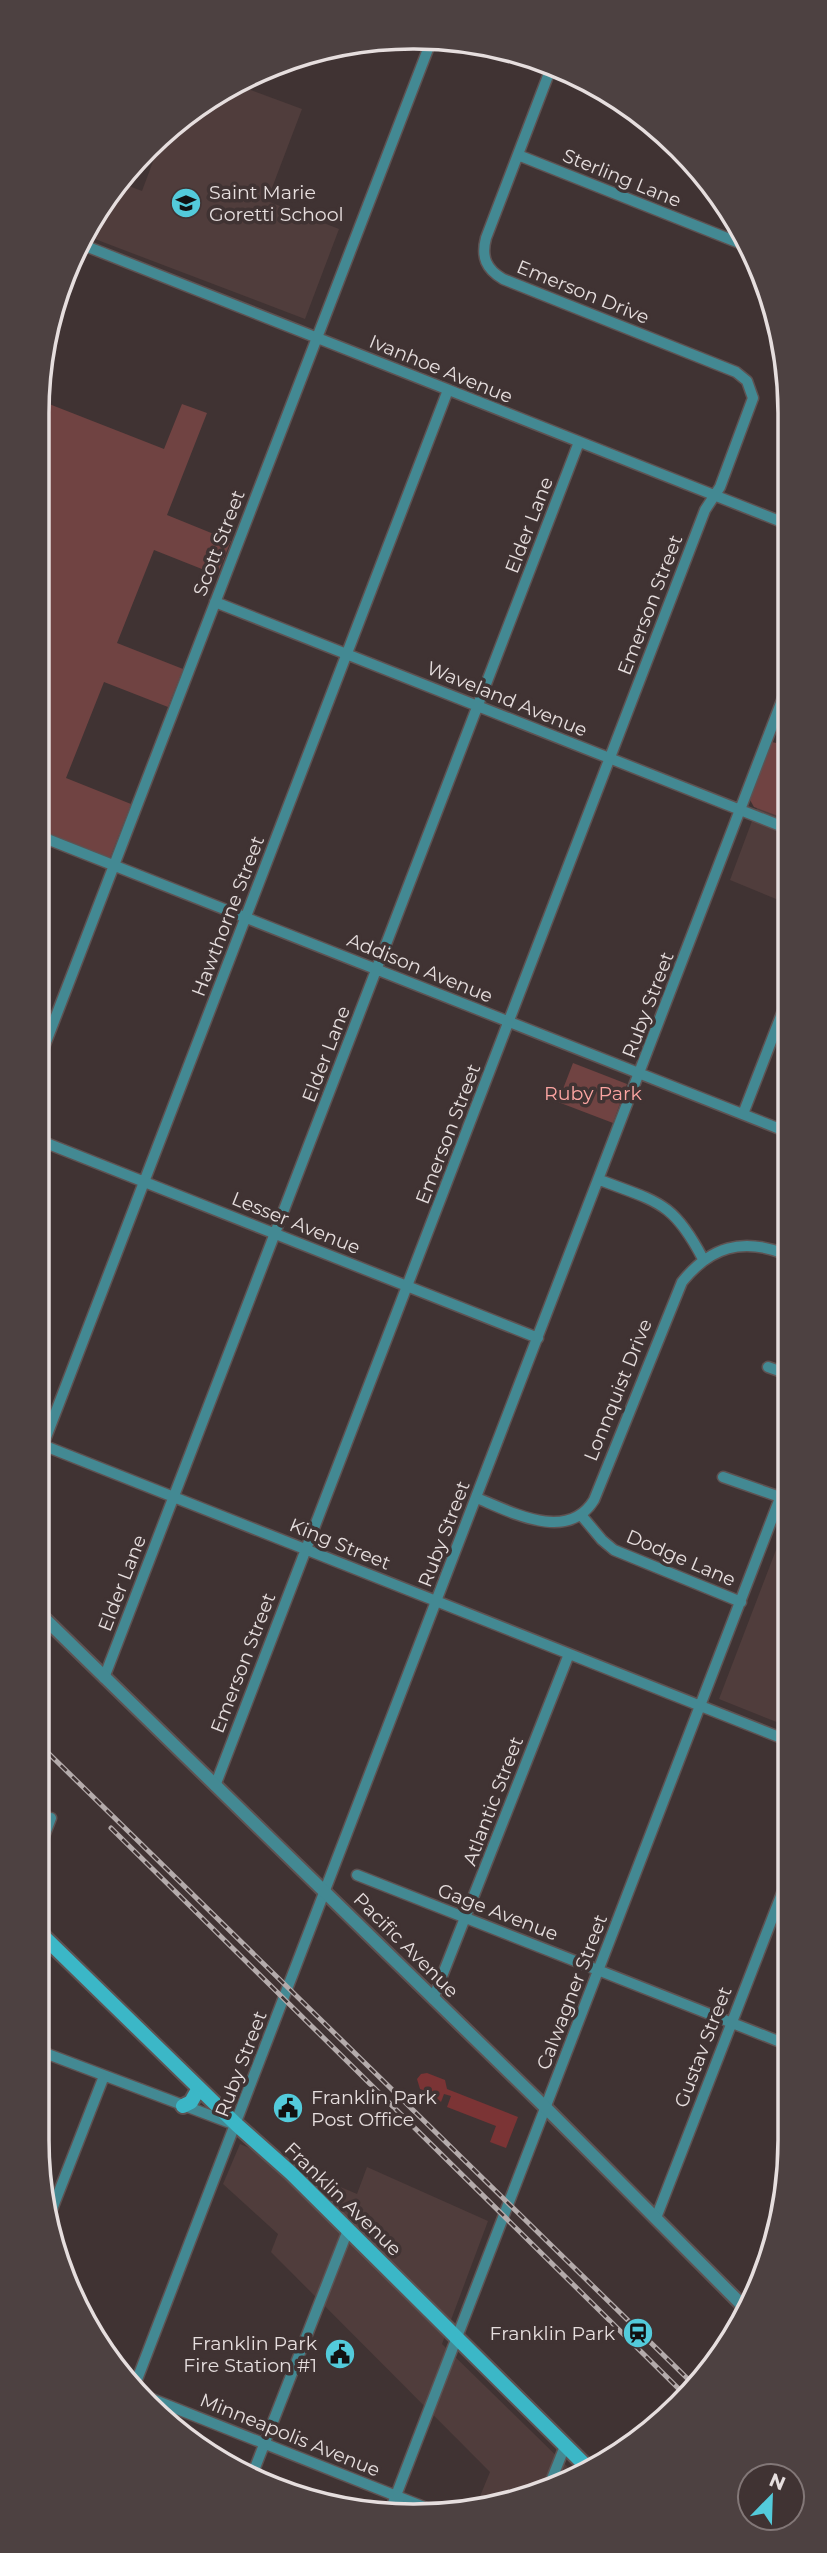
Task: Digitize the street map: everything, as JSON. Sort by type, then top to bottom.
[{"type":"main road","name":"Franklin Avenue","points":[[49,1942],[237,2125],[291,2173],[582,2462]]},
{"type":"main road","points":[[183,2106],[191,2102],[199,2088]]},
{"type":"street","name":"Scott Street","points":[[49,1034],[428,50]]},
{"type":"street","name":"Emerson Drive","points":[[548,75],[484,246],[486,265],[491,272],[736,372],[747,381],[753,398],[720,487],[714,496]]},
{"type":"street","name":"Sterling Lane","points":[[518,155],[734,241]]},
{"type":"street","name":"Ivanhoe Avenue","points":[[89,248],[778,521]]},
{"type":"street","name":"Hawthorne Street","points":[[49,1426],[448,390]]},
{"type":"street","name":"Elder Lane","points":[[104,1678],[579,442]]},
{"type":"street","name":"Emerson Street","points":[[215,1786],[609,758],[705,510],[714,496]]},
{"type":"street","name":"Waveland Avenue","points":[[215,602],[778,825]]},
{"type":"street","name":"Ruby Street","points":[[139,2380],[778,711]]},
{"type":"street","name":"Addison Avenue","points":[[49,840],[778,1128]]},
{"type":"street","points":[[743,1114],[778,1024]]},
{"type":"street","name":"Lesser Avenue","points":[[49,1144],[538,1338]]},
{"type":"street","points":[[600,1180],[666,1207],[685,1226],[703,1259],[739,1247],[778,1251]]},
{"type":"street","name":"Lonnquist Drive","points":[[581,1515],[594,1500],[675,1295],[682,1282],[703,1259]]},
{"type":"street","points":[[768,1367],[778,1371]]},
{"type":"street","name":"King Street","points":[[49,1450],[778,1737]]},
{"type":"street","points":[[723,1477],[778,1496]]},
{"type":"street","points":[[477,1498],[541,1522],[561,1521],[581,1515]]},
{"type":"street","name":"Calwagner Street","points":[[393,2503],[778,1502]]},
{"type":"street","name":"Dodge Lane","points":[[581,1515],[614,1550],[741,1602]]},
{"type":"street","name":"Pacific Avenue","points":[[49,1623],[546,2108],[739,2302]]},
{"type":"street","name":"Atlantic Street","points":[[433,1999],[569,1654]]},
{"type":"street","points":[[49,1823],[51,1818]]},
{"type":"street","name":"Gage Avenue","points":[[357,1875],[778,2041]]},
{"type":"street","name":"Gustav Street","points":[[656,2218],[778,1903]]},
{"type":"street","points":[[49,2055],[237,2125]]},
{"type":"street","points":[[55,2203],[104,2076]]},
{"type":"street","points":[[255,2467],[348,2230]]},
{"type":"street","name":"Minneapolis Avenue","points":[[162,2403],[416,2504]]},
{"type":"street","points":[[554,2476],[565,2446]]},
{"type":"shaded area","name":"Saint Marie Goretti School","points":[[248,89],[302,109],[267,201],[339,229],[305,319],[94,239],[129,186],[142,191],[155,157],[173,139],[211,110]]},
{"type":"shaded area","points":[[778,751],[778,900],[730,880]]},
{"type":"shaded area","points":[[778,1545],[778,1723],[719,1699]]},
{"type":"shaded area","points":[[427,2073],[445,2080],[447,2089],[518,2117],[506,2148],[490,2142],[496,2126],[447,2107],[451,2096],[444,2094],[441,2102],[432,2093],[420,2089],[417,2079],[421,2074]]},
{"type":"shaded area","points":[[240,2144],[357,2194],[367,2167],[488,2221],[442,2344],[569,2469],[531,2485],[479,2498],[490,2472],[271,2252],[278,2234],[223,2184]]},
{"type":"green space","points":[[49,404],[164,449],[182,404],[207,413],[167,515],[231,541],[217,575],[154,550],[117,643],[183,669],[168,707],[104,682],[66,778],[131,804],[110,858],[49,834]]},
{"type":"green space","points":[[778,738],[778,816],[754,807],[750,800],[772,742],[776,743]]},
{"type":"green space","name":"Ruby Park","points":[[573,1063],[627,1084],[613,1123],[558,1102]]},
{"type":"railway","points":[[49,1754],[688,2379]]},
{"type":"railway","points":[[111,1828],[679,2389]]},
{"type":"place","name":"Saint Marie Goretti School","points":[[186,203]]},
{"type":"place","name":"Franklin Park Post Office","points":[[288,2108]]},
{"type":"place","name":"Franklin Park","points":[[638,2333]]},
{"type":"place","name":"Franklin Park Fire Station #1","points":[[340,2354]]}]
